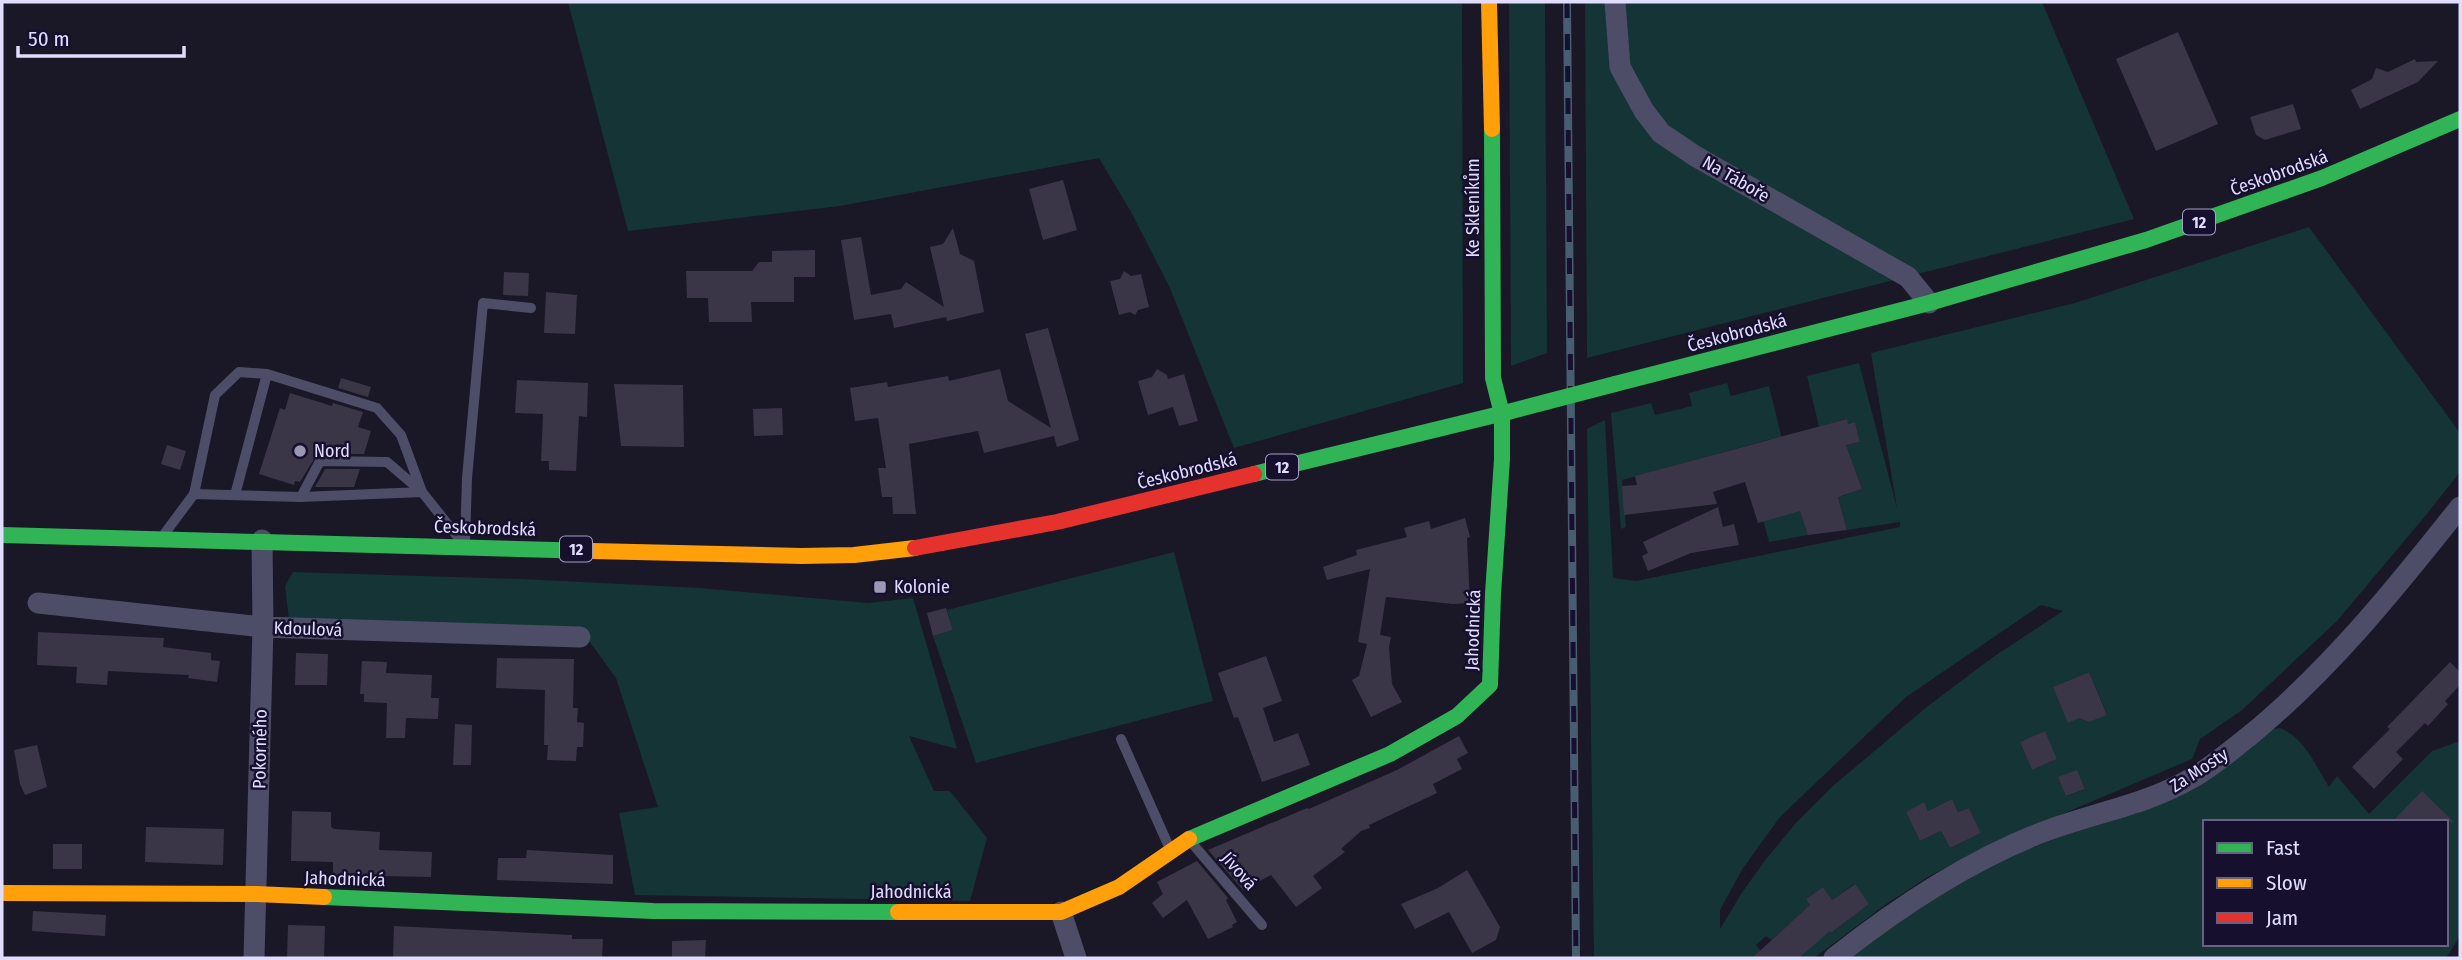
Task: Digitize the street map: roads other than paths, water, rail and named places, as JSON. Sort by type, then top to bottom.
[{"type":"main road","name":"Ke Skleníkům","points":[[1489,2],[1492,60],[1493,379],[1505,413]]},
{"type":"main road","name":"Českobrodská","points":[[2,535],[162,537],[801,556],[895,552],[1057,522],[1505,413],[1929,303],[2146,240],[2322,178],[2460,119]]},
{"type":"main road","name":"Jahodnická","points":[[2,893],[257,894],[653,911],[1061,912],[1119,887],[1189,839],[1390,754],[1457,716],[1490,685],[1505,413]]},
{"type":"street","name":"Na Táboře","points":[[1615,2],[1620,67],[1644,111],[1661,133],[1695,156],[1908,276],[1929,303]]},
{"type":"street","name":"Za Mosty","points":[[1834,958],[1942,882],[2001,850],[2043,832],[2164,792],[2194,777],[2286,706],[2382,604],[2460,508]]},
{"type":"street","name":"Pokorného","points":[[254,958],[263,627],[262,540]]},
{"type":"street","name":"Kdoulová","points":[[38,603],[263,627],[580,637]]},
{"type":"street","points":[[1061,912],[1076,958]]},
{"type":"lane","points":[[465,546],[467,478],[483,303],[531,308]]},
{"type":"lane","points":[[162,537],[194,494],[215,394],[239,372],[267,374],[377,408],[401,435],[422,492]]},
{"type":"lane","points":[[234,495],[267,374]]},
{"type":"lane","points":[[301,497],[320,461],[387,463],[422,492],[465,546]]},
{"type":"lane","points":[[194,494],[301,497],[422,492]]},
{"type":"lane","points":[[1121,739],[1171,851]]},
{"type":"lane","name":"Jívová","points":[[1189,839],[1262,925]]},
{"type":"railway","points":[[1567,2],[1576,958]]},
{"type":"place","name":"Nord","points":[[300,451]]},
{"type":"place","name":"Kolonie","points":[[880,587]]}]
